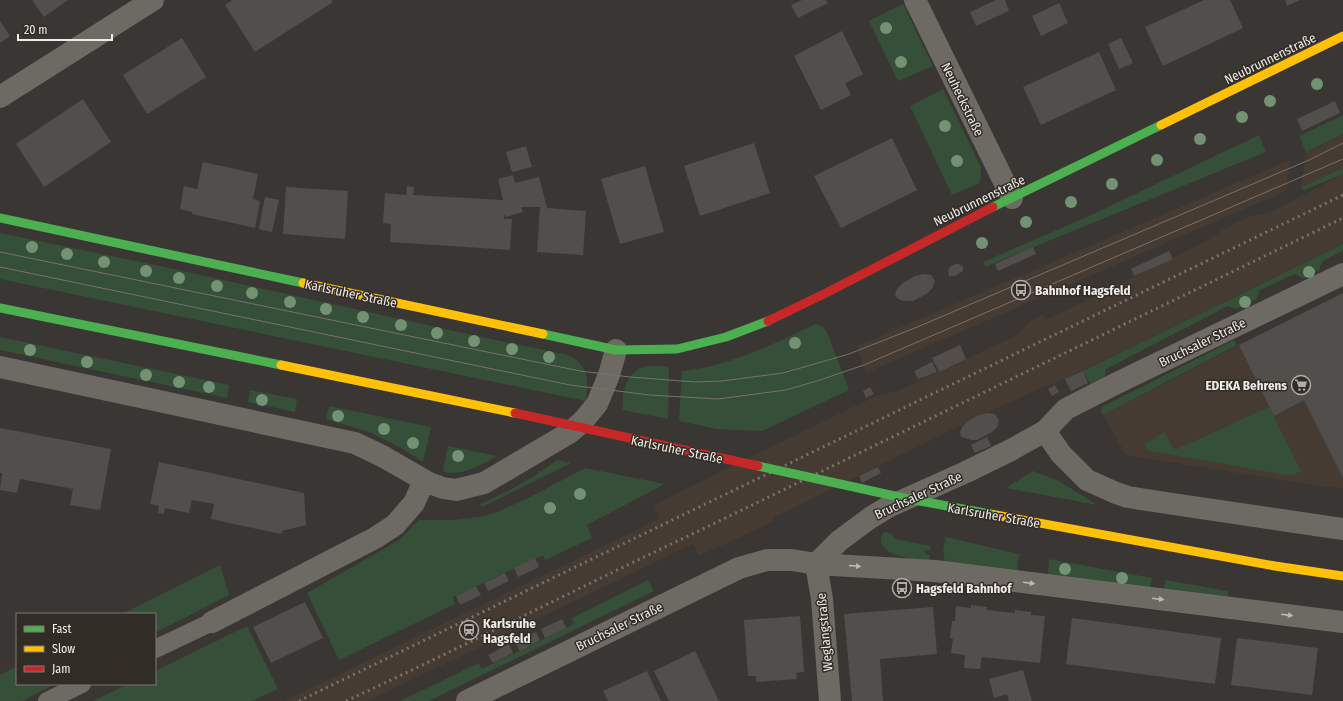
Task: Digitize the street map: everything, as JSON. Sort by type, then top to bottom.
[{"type":"street","points":[[0,97],[153,0]]},
{"type":"street","name":"Neuheckstraße","points":[[915,0],[1012,198]]},
{"type":"street","name":"Neubrunnenstraße","points":[[616,350],[677,349],[726,337],[755,326],[826,293],[961,223],[1343,36]]},
{"type":"street","name":"Karlsruher Straße","points":[[0,218],[616,350]]},
{"type":"street","name":"Bruchsaler Straße","points":[[467,701],[739,568],[767,560],[792,560],[816,564],[838,541],[870,518],[888,507],[1011,450],[1045,431],[1066,409],[1343,274]]},
{"type":"street","name":"Karlsruher Straße","points":[[0,308],[492,408],[904,498],[1275,566],[1343,576]]},
{"type":"street","points":[[0,367],[355,444],[384,457],[424,481],[443,488],[456,490],[484,483],[569,433],[582,422],[598,404],[609,375],[616,350]]},
{"type":"street","points":[[1045,431],[1061,454],[1087,480],[1128,497],[1343,529]]},
{"type":"street","points":[[212,622],[375,538],[394,525],[414,503],[424,481]]},
{"type":"street","points":[[816,564],[935,571],[1343,622]]},
{"type":"street","name":"Weglangstraße","points":[[816,564],[822,599],[830,701]]},
{"type":"lane","points":[[156,649],[212,622]]},
{"type":"lane","points":[[47,701],[80,685]]},
{"type":"shaded area","points":[[1343,134],[1343,168],[1301,187],[1306,152]]},
{"type":"shaded area","points":[[1290,160],[1286,191],[866,373],[857,346]]},
{"type":"shaded area","points":[[1343,174],[1343,244],[1065,379],[1041,388],[976,418],[773,518],[774,521],[699,556],[693,544],[368,701],[284,701],[659,519],[654,506],[677,493],[876,396],[897,391],[1016,336],[1029,322],[1043,314],[1046,320],[1205,242],[1226,228],[1248,217],[1273,211]]},
{"type":"shaded area","points":[[1343,293],[1343,488],[1319,486],[1126,455],[1103,415]]},
{"type":"green space","points":[[903,4],[933,66],[898,81],[869,21]]},
{"type":"green space","points":[[943,89],[981,167],[980,183],[952,195],[910,106]]},
{"type":"green space","points":[[1343,115],[1343,134],[1306,152],[1299,136]]},
{"type":"green space","points":[[1259,135],[1266,152],[985,267],[983,262],[1089,216]]},
{"type":"green space","points":[[1343,168],[1343,174],[1304,190],[1301,187]]},
{"type":"green space","points":[[0,233],[165,267],[568,355],[580,364],[586,374],[586,401],[0,279]]},
{"type":"green space","points":[[1343,244],[1343,250],[1322,262],[1319,270],[1303,279],[1295,274],[1260,290],[1256,299],[1236,309],[1228,306],[1106,369],[1104,380],[1092,387],[1083,371]]},
{"type":"green space","points":[[816,324],[823,327],[827,332],[849,390],[762,431],[717,429],[679,421],[682,371],[734,359]]},
{"type":"green space","points":[[0,337],[229,385],[227,398],[0,350]]},
{"type":"green space","points":[[1234,340],[1237,345],[1103,415],[1101,411],[1102,407]]},
{"type":"green space","points":[[648,366],[662,366],[669,368],[668,419],[623,410],[623,394],[629,378],[640,368]]},
{"type":"green space","points":[[250,390],[297,399],[295,412],[248,402]]},
{"type":"green space","points":[[329,406],[431,427],[423,462],[401,448],[369,432],[326,419]]},
{"type":"green space","points":[[1269,407],[1301,471],[1292,476],[1150,451],[1145,445],[1164,432],[1175,450]]},
{"type":"green space","points":[[448,446],[497,456],[470,470],[449,473],[443,471]]},
{"type":"green space","points":[[557,460],[571,463],[482,507],[480,504],[520,484]]},
{"type":"green space","points":[[585,468],[665,484],[587,525],[592,538],[545,560],[543,555],[453,597],[455,604],[339,660],[307,593],[399,540],[419,520],[453,520],[479,517],[498,512]]},
{"type":"green space","points":[[1033,471],[1059,481],[1097,505],[1006,488]]},
{"type":"green space","points":[[884,532],[891,533],[895,539],[931,546],[930,551],[925,550],[925,554],[930,555],[929,561],[896,555],[888,551],[883,546],[881,540]]},
{"type":"green space","points":[[946,537],[1019,554],[1017,571],[945,563],[943,549]]},
{"type":"green space","points":[[1049,559],[1152,578],[1150,588],[1048,574]]},
{"type":"green space","points":[[220,565],[229,595],[156,632],[156,613],[124,613]]},
{"type":"green space","points":[[648,580],[654,591],[429,701],[400,701],[479,663],[482,669],[574,624],[572,618]]},
{"type":"green space","points":[[1165,580],[1228,591],[1228,598],[1164,589]]},
{"type":"green space","points":[[247,626],[278,689],[252,701],[93,701],[126,685],[156,685],[156,671]]},
{"type":"green space","points":[[16,667],[16,685],[53,685],[22,701],[0,701],[0,675]]},
{"type":"building","points":[[32,0],[68,0],[44,17]]},
{"type":"building","points":[[232,0],[332,0],[333,2],[255,52],[225,5]]},
{"type":"building","points":[[802,0],[826,0],[828,3],[798,18],[791,5]]},
{"type":"building","points":[[996,0],[1005,0],[1009,11],[976,26],[970,12]]},
{"type":"building","points":[[1204,0],[1230,0],[1243,28],[1163,66],[1145,27]]},
{"type":"building","points":[[1285,0],[1300,0],[1287,6]]},
{"type":"building","points":[[1059,3],[1068,23],[1041,36],[1032,16]]},
{"type":"building","points":[[0,21],[10,36],[0,43]]},
{"type":"building","points":[[842,31],[863,74],[845,83],[851,95],[821,110],[794,56]]},
{"type":"building","points":[[182,38],[206,77],[147,114],[123,75]]},
{"type":"building","points":[[1121,38],[1133,63],[1119,69],[1108,44]]},
{"type":"building","points":[[1099,52],[1116,90],[1041,125],[1023,87]]},
{"type":"building","points":[[83,99],[111,142],[44,187],[16,144]]},
{"type":"building","points":[[1335,101],[1340,113],[1302,131],[1297,119]]},
{"type":"building","points":[[892,138],[917,190],[841,228],[814,176]]},
{"type":"building","points":[[754,143],[770,193],[700,216],[684,166]]},
{"type":"building","points":[[526,146],[532,167],[512,172],[506,152]]},
{"type":"building","points":[[203,162],[258,174],[253,199],[260,201],[255,228],[192,214],[192,212],[180,209],[184,186],[197,189]]},
{"type":"building","points":[[645,166],[664,232],[620,244],[601,179]]},
{"type":"building","points":[[513,175],[515,183],[539,177],[547,208],[586,211],[583,255],[537,252],[540,207],[521,207],[523,212],[505,217],[504,213],[504,219],[512,219],[510,250],[390,242],[391,224],[383,223],[385,193],[406,195],[407,186],[414,187],[413,195],[503,200],[498,179]]},
{"type":"building","points":[[286,187],[348,191],[345,239],[283,234]]},
{"type":"building","points":[[265,197],[279,200],[272,232],[259,229]]},
{"type":"building","points":[[1033,247],[1036,254],[998,271],[995,264]]},
{"type":"building","points":[[1169,251],[1173,259],[1134,276],[1131,269]]},
{"type":"building","points":[[955,264],[959,264],[963,267],[963,271],[955,276],[949,276],[948,270]]},
{"type":"building","points":[[924,274],[931,275],[935,281],[933,287],[928,293],[913,301],[903,301],[897,298],[895,294],[897,289],[903,283],[915,276]]},
{"type":"building","name":"EDEKA Behrens","points":[[1343,293],[1343,478],[1304,400],[1274,416],[1239,345]]},
{"type":"building","points":[[960,345],[966,359],[939,372],[932,358]]},
{"type":"building","points":[[932,362],[937,372],[918,379],[914,371]]},
{"type":"building","points":[[1083,371],[1088,383],[1071,391],[1065,379]]},
{"type":"building","points":[[1055,385],[1059,392],[1052,396],[1048,389]]},
{"type":"building","points":[[870,387],[874,394],[866,398],[863,391]]},
{"type":"building","points":[[988,413],[995,414],[999,420],[997,427],[992,432],[977,440],[961,437],[960,432],[962,427],[967,422],[979,415]]},
{"type":"building","points":[[0,428],[111,449],[100,510],[70,505],[73,489],[20,479],[17,493],[0,490],[2,473],[0,473]]},
{"type":"building","points":[[987,437],[991,446],[975,453],[971,445]]},
{"type":"building","points":[[159,462],[304,493],[306,525],[282,531],[281,534],[211,519],[214,504],[192,500],[189,513],[165,508],[164,514],[158,513],[159,506],[150,504]]},
{"type":"building","points":[[878,467],[881,473],[862,483],[859,476]]},
{"type":"building","points":[[535,558],[539,567],[518,577],[514,568]]},
{"type":"building","points":[[505,573],[509,581],[488,591],[484,583]]},
{"type":"building","points":[[476,586],[481,595],[460,605],[456,596]]},
{"type":"building","points":[[305,602],[323,638],[271,663],[253,627]]},
{"type":"building","points":[[971,605],[987,607],[987,610],[1015,613],[1015,610],[1031,612],[1031,615],[1045,616],[1040,663],[982,657],[980,669],[964,668],[965,655],[951,653],[953,639],[950,638],[952,621],[955,621],[956,606],[971,608]]},
{"type":"building","points":[[933,607],[937,654],[880,659],[883,701],[852,701],[844,614]]},
{"type":"building","points":[[800,616],[804,672],[796,673],[797,679],[756,682],[756,676],[748,676],[744,620]]},
{"type":"building","points":[[1072,618],[1221,638],[1215,684],[1066,664]]},
{"type":"building","points":[[562,619],[566,628],[545,638],[541,629]]},
{"type":"building","points":[[536,632],[540,640],[520,651],[515,642]]},
{"type":"building","points":[[1237,638],[1318,648],[1312,695],[1231,685]]},
{"type":"building","points":[[509,644],[513,653],[493,663],[488,655]]},
{"type":"building","points":[[695,651],[719,701],[669,701],[654,671]]},
{"type":"building","points":[[1023,670],[1032,701],[1009,701],[1007,694],[994,698],[989,679]]},
{"type":"building","points":[[647,671],[661,701],[608,701],[603,691]]},
{"type":"tram line","points":[[0,252],[580,371],[630,377],[695,382],[722,381],[783,373],[849,354],[915,328],[1309,160],[1343,143]]},
{"type":"tram line","points":[[0,267],[570,385],[650,395],[718,399],[786,390],[864,365],[1343,159]]},
{"type":"railway","points":[[299,701],[1343,195]]},
{"type":"railway","points":[[346,701],[1343,218]]},
{"type":"traffic: fast","points":[[993,207],[1161,125]]},
{"type":"traffic: fast","points":[[0,218],[303,283]]},
{"type":"traffic: fast","points":[[0,308],[281,365]]},
{"type":"traffic: fast","points":[[543,334],[616,350],[677,349],[726,337],[768,321]]},
{"type":"traffic: fast","points":[[758,466],[904,498],[990,514]]},
{"type":"traffic: slow","points":[[1161,125],[1343,36]]},
{"type":"traffic: slow","points":[[303,283],[543,334]]},
{"type":"traffic: slow","points":[[281,365],[515,413]]},
{"type":"traffic: slow","points":[[990,514],[1275,566],[1343,576]]},
{"type":"traffic: jam","points":[[768,321],[826,293],[993,207]]},
{"type":"traffic: jam","points":[[515,413],[758,466]]},
{"type":"place","name":"Bahnhof Hagsfeld","points":[[1021,290]]},
{"type":"place","name":"EDEKA Behrens","points":[[1301,385]]},
{"type":"place","name":"Hagsfeld Bahnhof","points":[[902,588]]},
{"type":"place","name":"Karlsruhe Hagsfeld","points":[[469,630]]}]
